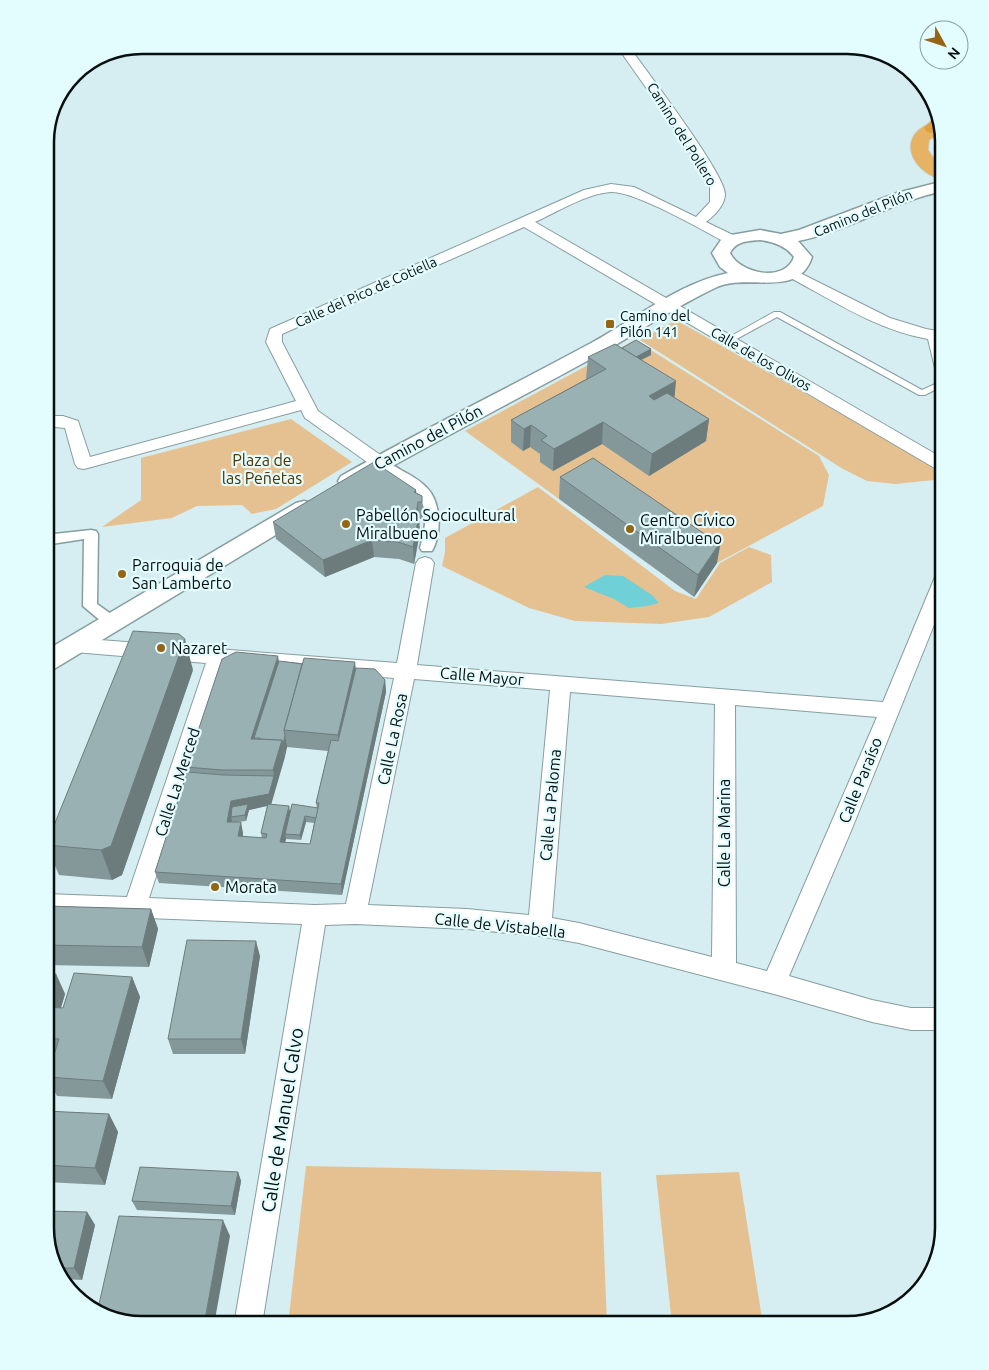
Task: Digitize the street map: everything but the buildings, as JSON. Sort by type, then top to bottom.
[{"type":"highway","points":[[934,128],[923,135],[918,141],[917,148],[919,155],[935,169]]},
{"type":"street","name":"Camino del Pollero","points":[[628,54],[689,140],[717,186],[719,192],[716,203],[706,216],[697,222]]},
{"type":"street","name":"Camino del Pilón","points":[[918,191],[935,176]]},
{"type":"street","name":"Calle del Pico de Cotiella","points":[[380,463],[311,414],[274,342],[275,332],[596,191],[619,188],[640,194],[697,222]]},
{"type":"street","name":"Camino del Pilón","points":[[795,240],[918,191],[935,188]]},
{"type":"street","name":"Calle de los Olivos","points":[[526,222],[935,461]]},
{"type":"street","points":[[697,222],[732,240]]},
{"type":"street","points":[[760,235],[795,240],[803,256],[801,266],[792,273],[766,278],[746,275],[730,268],[725,263],[721,253],[726,244],[740,237],[760,235]]},
{"type":"street","name":"Camino del Pilón","points":[[712,282],[725,263]]},
{"type":"street","points":[[792,273],[861,309],[895,324],[935,336]]},
{"type":"street","name":"Camino del Pilón","points":[[54,657],[380,463],[601,345],[667,305],[712,282],[746,275]]},
{"type":"street","points":[[54,421],[63,421],[72,425],[84,464],[305,404]]},
{"type":"street","name":"Calle La Rosa","points":[[355,914],[406,670],[426,556],[432,536],[433,519],[425,493],[380,463]]},
{"type":"street","points":[[54,539],[91,534],[90,606],[113,623]]},
{"type":"street","name":"Calle Paraíso","points":[[774,983],[840,831],[935,599]]},
{"type":"street","name":"Calle Mayor","points":[[74,645],[889,710]]},
{"type":"street","name":"Calle La Merced","points":[[135,907],[218,657]]},
{"type":"street","name":"Calle La Paloma","points":[[540,926],[561,683]]},
{"type":"street","name":"Calle La Marina","points":[[724,970],[725,696]]},
{"type":"street","name":"Calle de Vistabella","points":[[54,904],[467,919],[540,926],[580,933],[891,1015],[911,1019],[935,1019]]},
{"type":"street","name":"Calle de Manuel Calvo","points":[[249,1316],[315,915]]},
{"type":"lane","points":[[728,340],[778,314],[922,393],[935,386]]},
{"type":"green space","points":[[676,320],[935,467],[935,480],[895,484],[867,481],[843,469],[640,340]]},
{"type":"green space","points":[[635,340],[819,456],[829,475],[823,506],[717,563],[592,480],[559,499],[465,431]]},
{"type":"green space","name":"Plaza de las Peñetas","points":[[291,419],[352,462],[276,509],[252,514],[242,505],[197,506],[172,518],[102,527],[141,500],[141,458]]},
{"type":"green space","points":[[538,487],[675,591],[696,599],[720,563],[749,547],[771,555],[772,582],[709,617],[661,624],[575,621],[529,608],[442,566],[445,538]]},
{"type":"green space","points":[[306,1166],[601,1172],[607,1316],[289,1316]]},
{"type":"green space","points":[[739,1172],[762,1316],[671,1316],[656,1175]]},
{"type":"water","points":[[605,575],[623,576],[652,595],[659,603],[629,608],[614,599],[584,587]]},
{"type":"place","name":"Camino del Pilón 141","points":[[610,324]]},
{"type":"place","name":"Pabellón Sociocultural Miralbueno","points":[[346,524]]},
{"type":"place","name":"Centro Cívico Miralbueno","points":[[630,529]]},
{"type":"place","name":"Parroquia de San Lamberto","points":[[122,574]]},
{"type":"place","name":"Nazaret","points":[[161,648]]},
{"type":"place","name":"Morata","points":[[215,887]]}]
